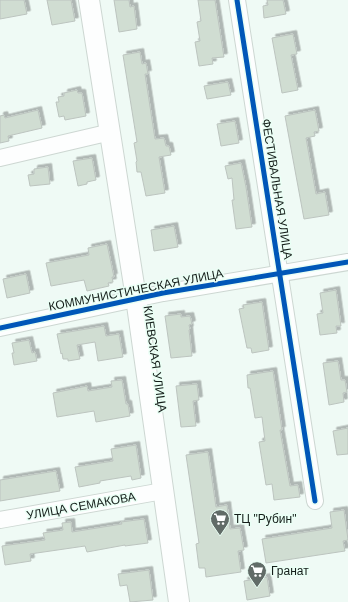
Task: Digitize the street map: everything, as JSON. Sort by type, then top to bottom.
[{"type":"main road","name":"КИЕВСКАЯ УЛИЦА","points":[[89,0],[136,298],[179,602]]},
{"type":"street","name":"ФЕСТИВАЛЬНАЯ УЛИЦА","points":[[237,0],[315,501]]},
{"type":"street","points":[[0,158],[111,132]]},
{"type":"street","name":"КОММУНИСТИЧЕСКАЯ УЛИЦА","points":[[0,328],[182,289],[348,262]]},
{"type":"street","name":"УЛИЦА СЕМАКОВА","points":[[0,520],[163,491]]},
{"type":"building","points":[[0,0],[24,0],[27,14],[0,19]]},
{"type":"building","points":[[47,0],[71,0],[75,21],[52,25]]},
{"type":"building","points":[[114,0],[129,0],[130,7],[134,6],[137,29],[119,32]]},
{"type":"building","points":[[198,0],[215,0],[224,57],[212,58],[213,64],[199,66],[195,42],[200,41],[197,22],[201,21]]},
{"type":"building","points":[[267,0],[283,0],[286,14],[264,18],[263,6],[268,5]]},
{"type":"building","points":[[293,34],[297,54],[291,55],[298,90],[282,93],[272,38]]},
{"type":"building","points":[[140,52],[142,64],[146,63],[148,74],[145,74],[155,139],[164,138],[166,146],[169,146],[171,155],[159,157],[165,193],[146,196],[141,172],[137,172],[134,143],[137,142],[123,55]]},
{"type":"building","points":[[228,82],[231,95],[207,99],[204,86]]},
{"type":"building","points":[[77,90],[78,93],[82,93],[86,116],[65,120],[64,116],[59,117],[56,102],[59,102],[58,97],[64,96],[64,93]]},
{"type":"building","points":[[38,110],[42,128],[8,136],[9,141],[0,143],[0,116],[4,115],[5,118]]},
{"type":"building","points":[[315,110],[319,131],[314,132],[315,136],[306,138],[316,194],[325,192],[329,215],[304,219],[285,116]]},
{"type":"building","points":[[235,121],[239,143],[221,146],[217,124]]},
{"type":"building","points":[[92,158],[96,180],[78,186],[73,161]]},
{"type":"building","points":[[241,163],[252,227],[236,229],[232,200],[234,200],[232,178],[228,179],[225,166]]},
{"type":"building","points":[[48,167],[50,184],[30,186],[28,175],[34,174],[34,169]]},
{"type":"building","points":[[174,226],[178,247],[154,251],[151,230]]},
{"type":"building","points":[[107,244],[114,277],[112,277],[113,282],[108,283],[109,286],[87,291],[84,280],[51,286],[46,263],[89,255],[88,248]]},
{"type":"building","points":[[26,274],[30,293],[7,298],[3,279]]},
{"type":"building","points":[[336,290],[341,326],[336,326],[337,333],[320,335],[317,314],[323,313],[320,293]]},
{"type":"building","points":[[262,302],[269,350],[252,353],[251,348],[247,348],[239,309],[244,308],[243,305]]},
{"type":"building","points":[[181,314],[181,317],[190,316],[192,324],[189,325],[189,330],[192,356],[171,358],[165,316]]},
{"type":"building","points":[[104,326],[106,336],[119,334],[123,357],[98,361],[95,342],[77,345],[80,359],[68,361],[68,359],[63,359],[57,334]]},
{"type":"building","points":[[29,340],[32,353],[35,352],[37,361],[14,365],[12,343]]},
{"type":"building","points":[[338,361],[341,380],[345,380],[347,392],[343,393],[344,402],[329,405],[323,363]]},
{"type":"building","points":[[273,371],[282,430],[280,430],[290,486],[298,485],[300,497],[274,500],[272,484],[266,485],[259,442],[265,441],[262,417],[255,418],[250,388],[248,388],[247,375]]},
{"type":"building","points":[[122,380],[126,404],[128,404],[130,416],[96,422],[94,411],[57,417],[53,393],[87,386],[88,391],[112,387],[111,381]]},
{"type":"building","points":[[197,384],[199,400],[193,401],[196,426],[181,427],[176,386]]},
{"type":"building","points":[[348,428],[348,454],[337,455],[333,431]]},
{"type":"building","points":[[136,445],[141,478],[132,480],[131,476],[100,481],[100,483],[79,487],[75,467],[113,461],[111,449]]},
{"type":"building","name":"ТЦ \"Рубин\"","points":[[208,452],[216,507],[227,505],[230,529],[240,528],[244,550],[238,551],[241,572],[206,577],[205,568],[199,568],[196,544],[199,543],[186,455]]},
{"type":"building","points":[[56,471],[60,491],[0,501],[0,480]]},
{"type":"building","points":[[344,510],[348,540],[343,541],[345,551],[266,563],[262,539],[332,528],[330,512]]},
{"type":"building","points":[[144,519],[148,543],[125,545],[87,552],[85,546],[30,554],[31,561],[5,565],[2,546],[45,540],[43,533],[63,530],[62,523],[71,522],[72,532]]},
{"type":"building","points":[[149,570],[153,600],[130,602],[127,585],[120,586],[118,574]]},
{"type":"building","name":"Гранат","points":[[267,577],[270,596],[247,600],[244,581]]},
{"type":"cycle path","points":[[237,0],[315,501]]},
{"type":"cycle path","points":[[0,328],[163,293],[348,262]]},
{"type":"place","name":"ТЦ \"Рубин\"","points":[[220,536]]},
{"type":"place","name":"Гранат","points":[[257,588]]}]
